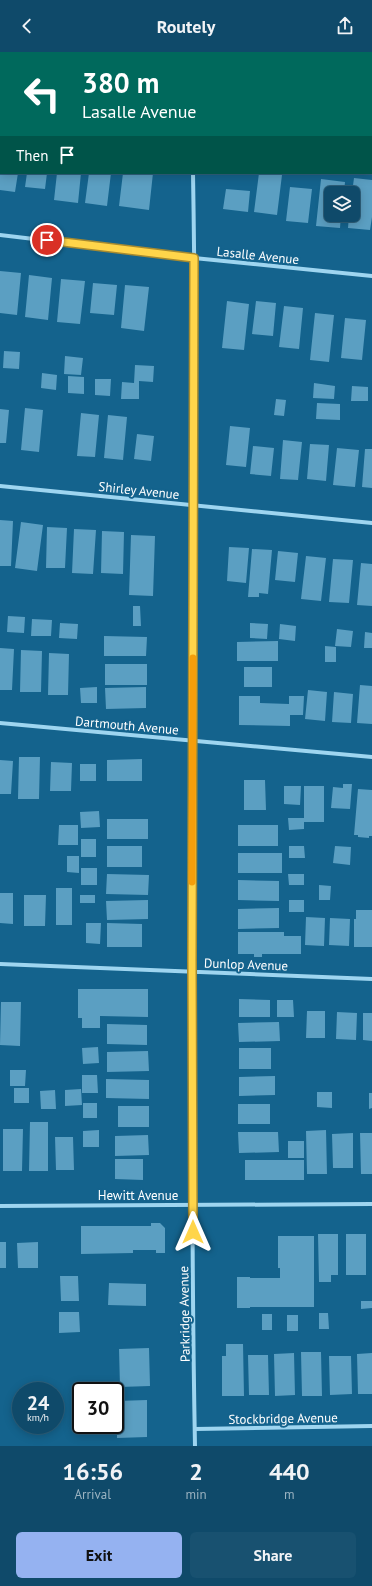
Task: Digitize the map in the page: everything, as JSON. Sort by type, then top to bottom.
[{"type":"street","name":"Parkridge Avenue","points":[[193,174],[194,505],[192,972],[195,1446]]},
{"type":"street","name":"Lasalle Avenue","points":[[0,235],[194,258],[372,276]]},
{"type":"street","name":"Shirley Avenue","points":[[0,486],[372,523]]},
{"type":"street","name":"Dartmouth Avenue","points":[[0,723],[372,757]]},
{"type":"street","name":"Dunlop Avenue","points":[[0,964],[372,979]]},
{"type":"street","name":"Hewitt Avenue","points":[[0,1206],[372,1204]]},
{"type":"street","name":"Stockbridge Avenue","points":[[195,1429],[372,1426]]},
{"type":"building","points":[[0,174],[18,174],[15,192],[0,190]]},
{"type":"building","points":[[27,174],[47,174],[45,189],[25,187]]},
{"type":"building","points":[[57,174],[81,174],[78,203],[54,200]]},
{"type":"building","points":[[89,174],[111,174],[107,206],[85,203]]},
{"type":"building","points":[[123,174],[153,174],[149,210],[119,206]]},
{"type":"building","points":[[259,174],[282,175],[277,215],[254,212]]},
{"type":"building","points":[[354,178],[372,180],[372,217],[370,230],[348,228],[348,222],[360,222],[360,186],[353,186]]},
{"type":"building","points":[[321,179],[345,182],[345,186],[324,186],[324,222],[340,222],[340,228],[316,226]]},
{"type":"building","points":[[290,187],[312,189],[308,223],[286,221]]},
{"type":"building","points":[[226,189],[250,191],[248,212],[223,209]]},
{"type":"building","points":[[0,271],[21,273],[17,315],[0,313]]},
{"type":"building","points":[[29,275],[52,278],[48,320],[25,317]]},
{"type":"building","points":[[61,279],[85,281],[80,324],[57,322]]},
{"type":"building","points":[[93,283],[117,285],[114,315],[90,313]]},
{"type":"building","points":[[125,285],[149,287],[144,331],[121,328]]},
{"type":"building","points":[[227,301],[249,304],[244,350],[222,348]]},
{"type":"building","points":[[256,301],[276,303],[273,336],[252,334]]},
{"type":"building","points":[[284,306],[303,308],[299,349],[279,347]]},
{"type":"building","points":[[315,313],[334,315],[329,362],[310,360]]},
{"type":"building","points":[[345,318],[366,320],[362,360],[341,358]]},
{"type":"building","points":[[4,351],[20,352],[19,369],[3,368]]},
{"type":"building","points":[[65,356],[83,358],[81,375],[64,374]]},
{"type":"building","points":[[135,365],[154,366],[153,382],[139,381],[139,399],[121,399],[122,382],[134,383]]},
{"type":"building","points":[[42,373],[57,375],[56,390],[41,388]]},
{"type":"building","points":[[68,376],[84,377],[84,394],[68,393]]},
{"type":"building","points":[[95,379],[111,379],[110,396],[95,395]]},
{"type":"building","points":[[314,383],[335,386],[334,399],[313,398]]},
{"type":"building","points":[[352,386],[368,387],[368,401],[351,401]]},
{"type":"building","points":[[276,399],[286,400],[284,416],[274,415]]},
{"type":"building","points":[[317,403],[340,404],[340,420],[316,419]]},
{"type":"building","points":[[25,408],[43,410],[39,452],[21,450]]},
{"type":"building","points":[[0,409],[9,410],[6,443],[0,443]]},
{"type":"building","points":[[81,413],[99,415],[95,457],[77,456]]},
{"type":"building","points":[[108,415],[127,417],[123,460],[104,458]]},
{"type":"building","points":[[230,426],[250,428],[246,467],[226,465]]},
{"type":"building","points":[[137,434],[154,436],[151,461],[134,459]]},
{"type":"building","points":[[283,440],[302,442],[298,480],[280,479]]},
{"type":"building","points":[[310,444],[329,445],[326,481],[307,479]]},
{"type":"building","points":[[253,446],[274,448],[271,476],[250,474]]},
{"type":"building","points":[[337,448],[359,450],[355,487],[333,485]]},
{"type":"building","points":[[365,449],[372,449],[372,488],[362,487]]},
{"type":"building","points":[[0,520],[13,521],[11,566],[0,566]]},
{"type":"building","points":[[21,522],[43,525],[37,571],[15,568]]},
{"type":"building","points":[[47,527],[67,528],[65,568],[46,568]]},
{"type":"building","points":[[74,529],[96,530],[93,574],[72,573]]},
{"type":"building","points":[[102,531],[124,532],[123,574],[101,573]]},
{"type":"building","points":[[131,535],[155,536],[153,596],[129,595]]},
{"type":"building","points":[[229,547],[249,548],[246,583],[227,581]]},
{"type":"building","points":[[252,549],[272,550],[268,594],[259,593],[259,597],[248,597]]},
{"type":"building","points":[[278,551],[298,553],[295,582],[275,580]]},
{"type":"building","points":[[306,556],[326,558],[321,601],[301,599]]},
{"type":"building","points":[[333,559],[353,560],[349,603],[329,602]]},
{"type":"building","points":[[361,563],[372,564],[372,606],[357,605]]},
{"type":"building","points":[[133,606],[140,606],[141,626],[133,626]]},
{"type":"building","points":[[8,616],[25,617],[24,633],[7,632]]},
{"type":"building","points":[[32,619],[52,620],[51,636],[31,636]]},
{"type":"building","points":[[60,623],[78,624],[77,639],[59,638]]},
{"type":"building","points":[[250,623],[268,624],[267,639],[250,638]]},
{"type":"building","points":[[280,624],[296,626],[295,641],[279,639]]},
{"type":"building","points":[[337,629],[353,631],[351,647],[335,646]]},
{"type":"building","points":[[365,632],[372,633],[372,648],[364,648]]},
{"type":"building","points":[[104,636],[147,637],[146,656],[104,656]]},
{"type":"building","points":[[278,641],[278,661],[237,661],[237,642]]},
{"type":"building","points":[[325,646],[336,647],[336,662],[325,662]]},
{"type":"building","points":[[0,648],[14,649],[12,690],[0,690]]},
{"type":"building","points":[[21,650],[42,651],[41,692],[20,692]]},
{"type":"building","points":[[49,653],[69,654],[68,695],[48,695]]},
{"type":"building","points":[[105,664],[147,664],[147,685],[105,685]]},
{"type":"building","points":[[244,667],[272,667],[272,687],[244,687]]},
{"type":"building","points":[[360,685],[372,686],[372,724],[357,723]]},
{"type":"building","points":[[97,687],[97,703],[81,703],[80,688]]},
{"type":"building","points":[[146,687],[146,708],[106,709],[105,688]]},
{"type":"building","points":[[308,690],[327,692],[325,721],[305,719]]},
{"type":"building","points":[[334,692],[353,694],[351,723],[332,722]]},
{"type":"building","points":[[239,696],[260,696],[260,703],[289,704],[289,696],[304,696],[303,715],[290,715],[290,726],[239,725]]},
{"type":"building","points":[[19,757],[40,757],[39,799],[18,799]]},
{"type":"building","points":[[142,759],[142,781],[107,781],[107,760]]},
{"type":"building","points":[[0,760],[13,761],[11,794],[0,794]]},
{"type":"building","points":[[51,762],[72,763],[71,791],[50,791]]},
{"type":"building","points":[[80,764],[96,764],[96,781],[80,781]]},
{"type":"building","points":[[244,780],[265,780],[266,810],[244,810]]},
{"type":"building","points":[[343,784],[352,784],[350,809],[331,808],[333,787],[343,788]]},
{"type":"building","points":[[284,786],[301,786],[300,805],[284,804]]},
{"type":"building","points":[[304,786],[324,786],[324,822],[304,822],[304,829],[289,830],[288,818],[304,818]]},
{"type":"building","points":[[358,789],[372,790],[372,836],[369,836],[369,838],[354,835]]},
{"type":"building","points":[[99,811],[100,827],[81,828],[80,812]]},
{"type":"building","points":[[107,819],[148,819],[148,839],[107,839]]},
{"type":"building","points":[[59,825],[78,825],[78,845],[58,845]]},
{"type":"building","points":[[238,825],[278,825],[278,846],[238,846]]},
{"type":"building","points":[[81,839],[96,839],[96,857],[81,857]]},
{"type":"building","points":[[107,846],[142,846],[142,867],[107,867]]},
{"type":"building","points":[[289,846],[304,846],[305,858],[289,858]]},
{"type":"building","points":[[335,846],[351,847],[350,865],[333,863]]},
{"type":"building","points":[[238,853],[282,853],[282,873],[238,873]]},
{"type":"building","points":[[67,856],[79,856],[79,873],[67,872]]},
{"type":"building","points":[[81,868],[97,868],[97,885],[81,885]]},
{"type":"building","points":[[107,874],[149,875],[148,895],[106,894]]},
{"type":"building","points":[[288,874],[304,874],[304,885],[289,885]]},
{"type":"building","points":[[238,880],[279,881],[279,901],[238,900]]},
{"type":"building","points":[[319,885],[331,886],[330,900],[319,900]]},
{"type":"building","points":[[56,888],[72,888],[72,925],[56,925]]},
{"type":"building","points":[[0,893],[13,893],[13,924],[0,923]]},
{"type":"building","points":[[24,895],[46,895],[45,926],[24,926]]},
{"type":"building","points":[[80,895],[95,895],[95,903],[80,903]]},
{"type":"building","points":[[148,900],[148,919],[107,920],[106,901]]},
{"type":"building","points":[[289,900],[304,900],[304,912],[289,912]]},
{"type":"building","points":[[279,908],[279,928],[238,929],[238,909]]},
{"type":"building","points":[[356,910],[372,910],[372,947],[354,947],[354,919],[356,919]]},
{"type":"building","points":[[306,917],[325,918],[324,946],[305,945]]},
{"type":"building","points":[[330,918],[350,919],[349,946],[329,945]]},
{"type":"building","points":[[86,923],[101,923],[100,944],[86,943]]},
{"type":"building","points":[[107,923],[142,924],[142,947],[107,947]]},
{"type":"building","points":[[238,932],[284,932],[284,936],[301,936],[301,954],[262,954],[262,957],[254,957],[254,954],[238,954]]},
{"type":"building","points":[[78,989],[148,989],[148,1017],[100,1016],[100,1028],[82,1028],[82,1018],[78,1018]]},
{"type":"building","points":[[239,999],[270,1000],[270,1017],[239,1017]]},
{"type":"building","points":[[277,1000],[293,1000],[294,1017],[277,1017]]},
{"type":"building","points":[[1,1002],[21,1002],[20,1046],[0,1045]]},
{"type":"building","points":[[307,1011],[325,1011],[325,1038],[306,1038]]},
{"type":"building","points":[[337,1012],[357,1013],[356,1040],[336,1039]]},
{"type":"building","points":[[363,1013],[372,1013],[372,1041],[363,1040]]},
{"type":"building","points":[[279,1022],[280,1041],[239,1042],[238,1023]]},
{"type":"building","points":[[107,1024],[147,1025],[147,1045],[107,1044]]},
{"type":"building","points":[[98,1047],[99,1063],[83,1064],[82,1048]]},
{"type":"building","points":[[239,1048],[271,1048],[271,1069],[239,1069]]},
{"type":"building","points":[[148,1051],[149,1071],[107,1072],[107,1052]]},
{"type":"building","points":[[10,1070],[26,1070],[25,1086],[10,1086]]},
{"type":"building","points":[[82,1075],[97,1075],[98,1093],[82,1093]]},
{"type":"building","points":[[275,1076],[275,1095],[239,1096],[239,1077]]},
{"type":"building","points":[[106,1079],[149,1080],[149,1099],[106,1098]]},
{"type":"building","points":[[14,1088],[29,1088],[29,1103],[14,1103]]},
{"type":"building","points":[[81,1089],[82,1105],[65,1106],[65,1090]]},
{"type":"building","points":[[55,1090],[56,1109],[41,1109],[40,1091]]},
{"type":"building","points":[[317,1092],[332,1092],[332,1108],[317,1107]]},
{"type":"building","points":[[369,1093],[372,1093],[372,1108],[369,1109]]},
{"type":"building","points":[[83,1103],[97,1103],[97,1118],[83,1118]]},
{"type":"building","points":[[238,1104],[270,1104],[270,1124],[238,1124]]},
{"type":"building","points":[[118,1106],[149,1106],[149,1127],[118,1127]]},
{"type":"building","points":[[30,1122],[48,1122],[48,1171],[29,1171]]},
{"type":"building","points":[[3,1129],[23,1129],[22,1171],[3,1171]]},
{"type":"building","points":[[99,1130],[99,1147],[83,1147],[83,1131]]},
{"type":"building","points":[[326,1130],[327,1174],[307,1174],[306,1131]]},
{"type":"building","points":[[238,1132],[278,1132],[279,1152],[239,1153]]},
{"type":"building","points":[[353,1133],[353,1168],[333,1168],[332,1134]]},
{"type":"building","points":[[360,1133],[372,1133],[372,1174],[361,1174]]},
{"type":"building","points":[[148,1135],[149,1155],[115,1156],[115,1136]]},
{"type":"building","points":[[55,1137],[73,1137],[74,1170],[56,1170]]},
{"type":"building","points":[[288,1141],[304,1141],[304,1158],[288,1158]]},
{"type":"building","points":[[115,1159],[143,1159],[143,1180],[115,1179]]},
{"type":"building","points":[[245,1160],[304,1160],[304,1180],[245,1180]]},
{"type":"building","points":[[151,1223],[160,1223],[165,1228],[165,1253],[156,1253],[156,1250],[133,1250],[133,1253],[81,1254],[81,1226],[151,1226]]},
{"type":"building","points":[[318,1234],[338,1234],[338,1275],[331,1275],[331,1282],[319,1282]]},
{"type":"building","points":[[346,1234],[366,1234],[366,1275],[346,1275]]},
{"type":"building","points":[[278,1236],[314,1236],[314,1307],[237,1308],[237,1277],[280,1278],[280,1268],[278,1268]]},
{"type":"building","points":[[0,1242],[6,1242],[6,1268],[0,1268]]},
{"type":"building","points":[[38,1242],[38,1268],[18,1268],[17,1243]]},
{"type":"building","points":[[60,1276],[78,1276],[79,1301],[61,1301]]},
{"type":"building","points":[[109,1283],[146,1284],[146,1306],[108,1305]]},
{"type":"building","points":[[361,1301],[372,1301],[372,1308],[361,1309]]},
{"type":"building","points":[[59,1312],[79,1312],[80,1332],[59,1333]]},
{"type":"building","points":[[319,1313],[328,1313],[329,1329],[319,1329]]},
{"type":"building","points":[[262,1314],[272,1314],[272,1330],[262,1330]]},
{"type":"building","points":[[287,1315],[298,1315],[298,1331],[287,1331]]},
{"type":"building","points":[[226,1344],[243,1344],[244,1396],[222,1396],[222,1356],[226,1356]]},
{"type":"building","points":[[149,1348],[150,1386],[124,1387],[124,1382],[120,1382],[119,1349]]},
{"type":"building","points":[[301,1352],[321,1352],[322,1396],[302,1396]]},
{"type":"building","points":[[294,1353],[295,1395],[275,1396],[274,1354]]},
{"type":"building","points":[[372,1353],[372,1394],[358,1394],[357,1354]]},
{"type":"building","points":[[248,1355],[268,1355],[269,1395],[249,1395]]},
{"type":"building","points":[[329,1356],[351,1356],[352,1394],[330,1395]]},
{"type":"building","points":[[147,1400],[147,1437],[117,1438],[117,1434],[124,1434],[124,1401]]},
{"type":"slow traffic","points":[[192,882],[193,658]]},
{"type":"route","points":[[47,240],[194,258],[192,961],[193,1232]]}]
